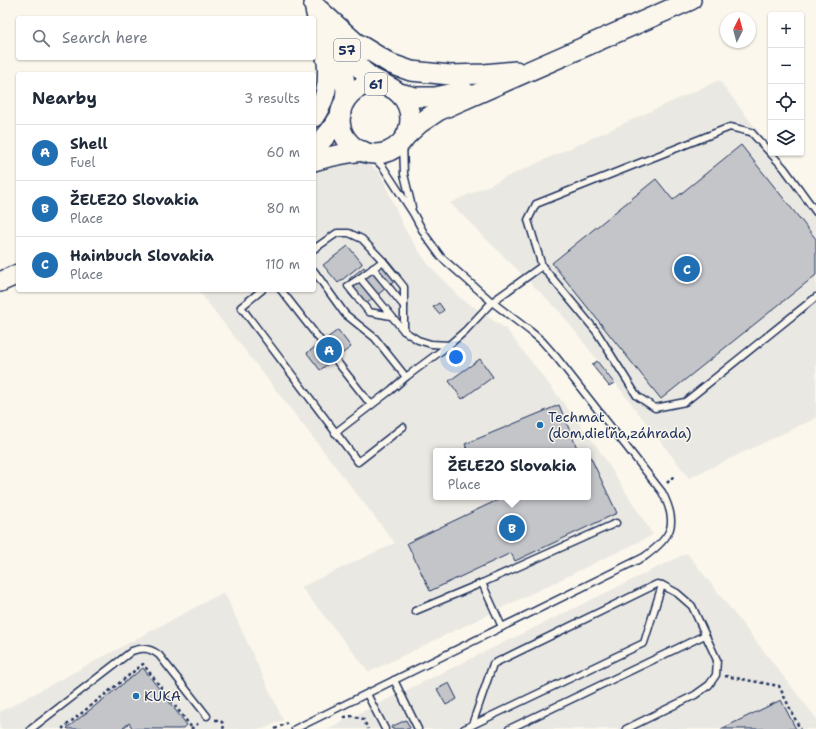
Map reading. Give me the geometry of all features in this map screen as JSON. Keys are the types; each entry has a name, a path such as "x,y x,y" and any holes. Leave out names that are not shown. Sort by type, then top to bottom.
{"main road":[{"name":"61","path":"316,160 345,153 366,152 375,154 386,152 398,145 420,122 438,111 691,0"},
{"path":"312,3 355,42 391,64 411,71 450,75 532,70"},
{"path":"312,3 315,16"},
{"name":"57","path":"312,3 361,69 372,78 393,89"},
{"name":"57","path":"312,3 342,64 346,90 343,108"},
{"path":"316,19 328,70 325,96 322,105 316,114"},
{"name":"61","path":"316,146 330,131 350,95 362,86 375,84 415,97 435,97 498,84"},
{"name":"61","path":"393,89 407,103 410,116 409,129 405,138"},
{"path":"343,108 341,122 345,136 353,145 366,152"},
{"path":"0,282 16,275"}],"lane":[{"path":"816,212 784,168 751,132 730,127 536,204 528,220 542,266 596,331 637,396 655,408 685,402 816,297"},
{"path":"405,138 404,174 413,213"},
{"path":"295,729 644,557 665,540 670,530 671,519 667,502 662,492 557,358 542,341 492,302 441,257 383,167 366,152"},
{"path":"316,248 337,233 349,233 362,239 383,261 404,287 404,331"},
{"path":"383,261 348,286 369,312 391,316"},
{"path":"335,433 449,345 465,331 492,302 542,266"},
{"path":"373,268 404,306"},
{"path":"316,274 345,314 375,338 406,377"},
{"path":"360,278 404,331 418,340 431,344 449,345"},
{"path":"260,292 241,307 358,462 403,427"},
{"path":"283,292 371,405"},
{"path":"415,611 482,583 616,523"},
{"path":"482,583 502,627"},
{"path":"472,725 493,664 657,584 662,585 677,593 692,606 717,660 716,675 709,684 695,695 626,729"},
{"path":"464,729 644,643 662,585"},
{"path":"509,729 705,635"},
{"path":"31,729 39,727 132,651 144,648 159,655 207,716"},
{"path":"394,680 418,729"},
{"path":"367,694 385,729"},
{"path":"309,722 313,729"}],"path":[{"path":"63,729 143,664 192,728"},
{"path":"716,675 779,686 800,729"},
{"path":"340,707 345,717 352,716 363,719 368,729"},
{"path":"212,721 221,720 223,729"}],"shaded area":[{"path":"719,80 768,144 768,156 777,156 816,206 816,418 689,478 560,312 450,203"},
{"path":"355,159 370,165 378,171 383,179 405,230 427,263 459,297 506,329 596,445 653,535 369,672 301,587 395,543 200,292 316,292 316,167"},
{"path":"687,553 816,718 816,729 327,729"},
{"path":"224,592 283,720 263,729 0,729 0,712"}],"building":[{"path":"741,145 816,239 816,275 661,399 552,263 656,179 673,200"},
{"path":"348,246 362,264 338,283 323,265"},
{"path":"389,261 401,276 361,308 348,293 355,287 349,279 364,267 371,275"},
{"path":"439,303 444,310 439,314 433,307"},
{"path":"338,330 351,347 320,370 307,353"},
{"path":"480,359 493,377 462,399 449,381"},
{"path":"597,361 614,383 609,386 592,365"},
{"name":"Techmat (dom,dieľňa,záhrada)","path":"559,405 577,448 467,448 465,444"},
{"path":"591,458 617,513 515,561 511,553 430,591 407,543 498,500 591,500"},
{"name":"KUKA","path":"143,668 187,725 181,729 133,729 129,723 122,729 67,728"},
{"path":"449,683 457,699 446,705 437,689"},
{"path":"781,700 796,729 721,729"},
{"path":"406,720 410,728 392,729 391,727"}],"place":[{"name":"Hainbuch Slovakia","path":"687,269"},
{"name":"Shell","path":"329,350"},
{"name":"Techmat (dom,dieľňa,záhrada)","path":"540,425"},
{"name":"ŽELEZO Slovakia","path":"512,528"},
{"name":"KUKA","path":"136,696"}]}
